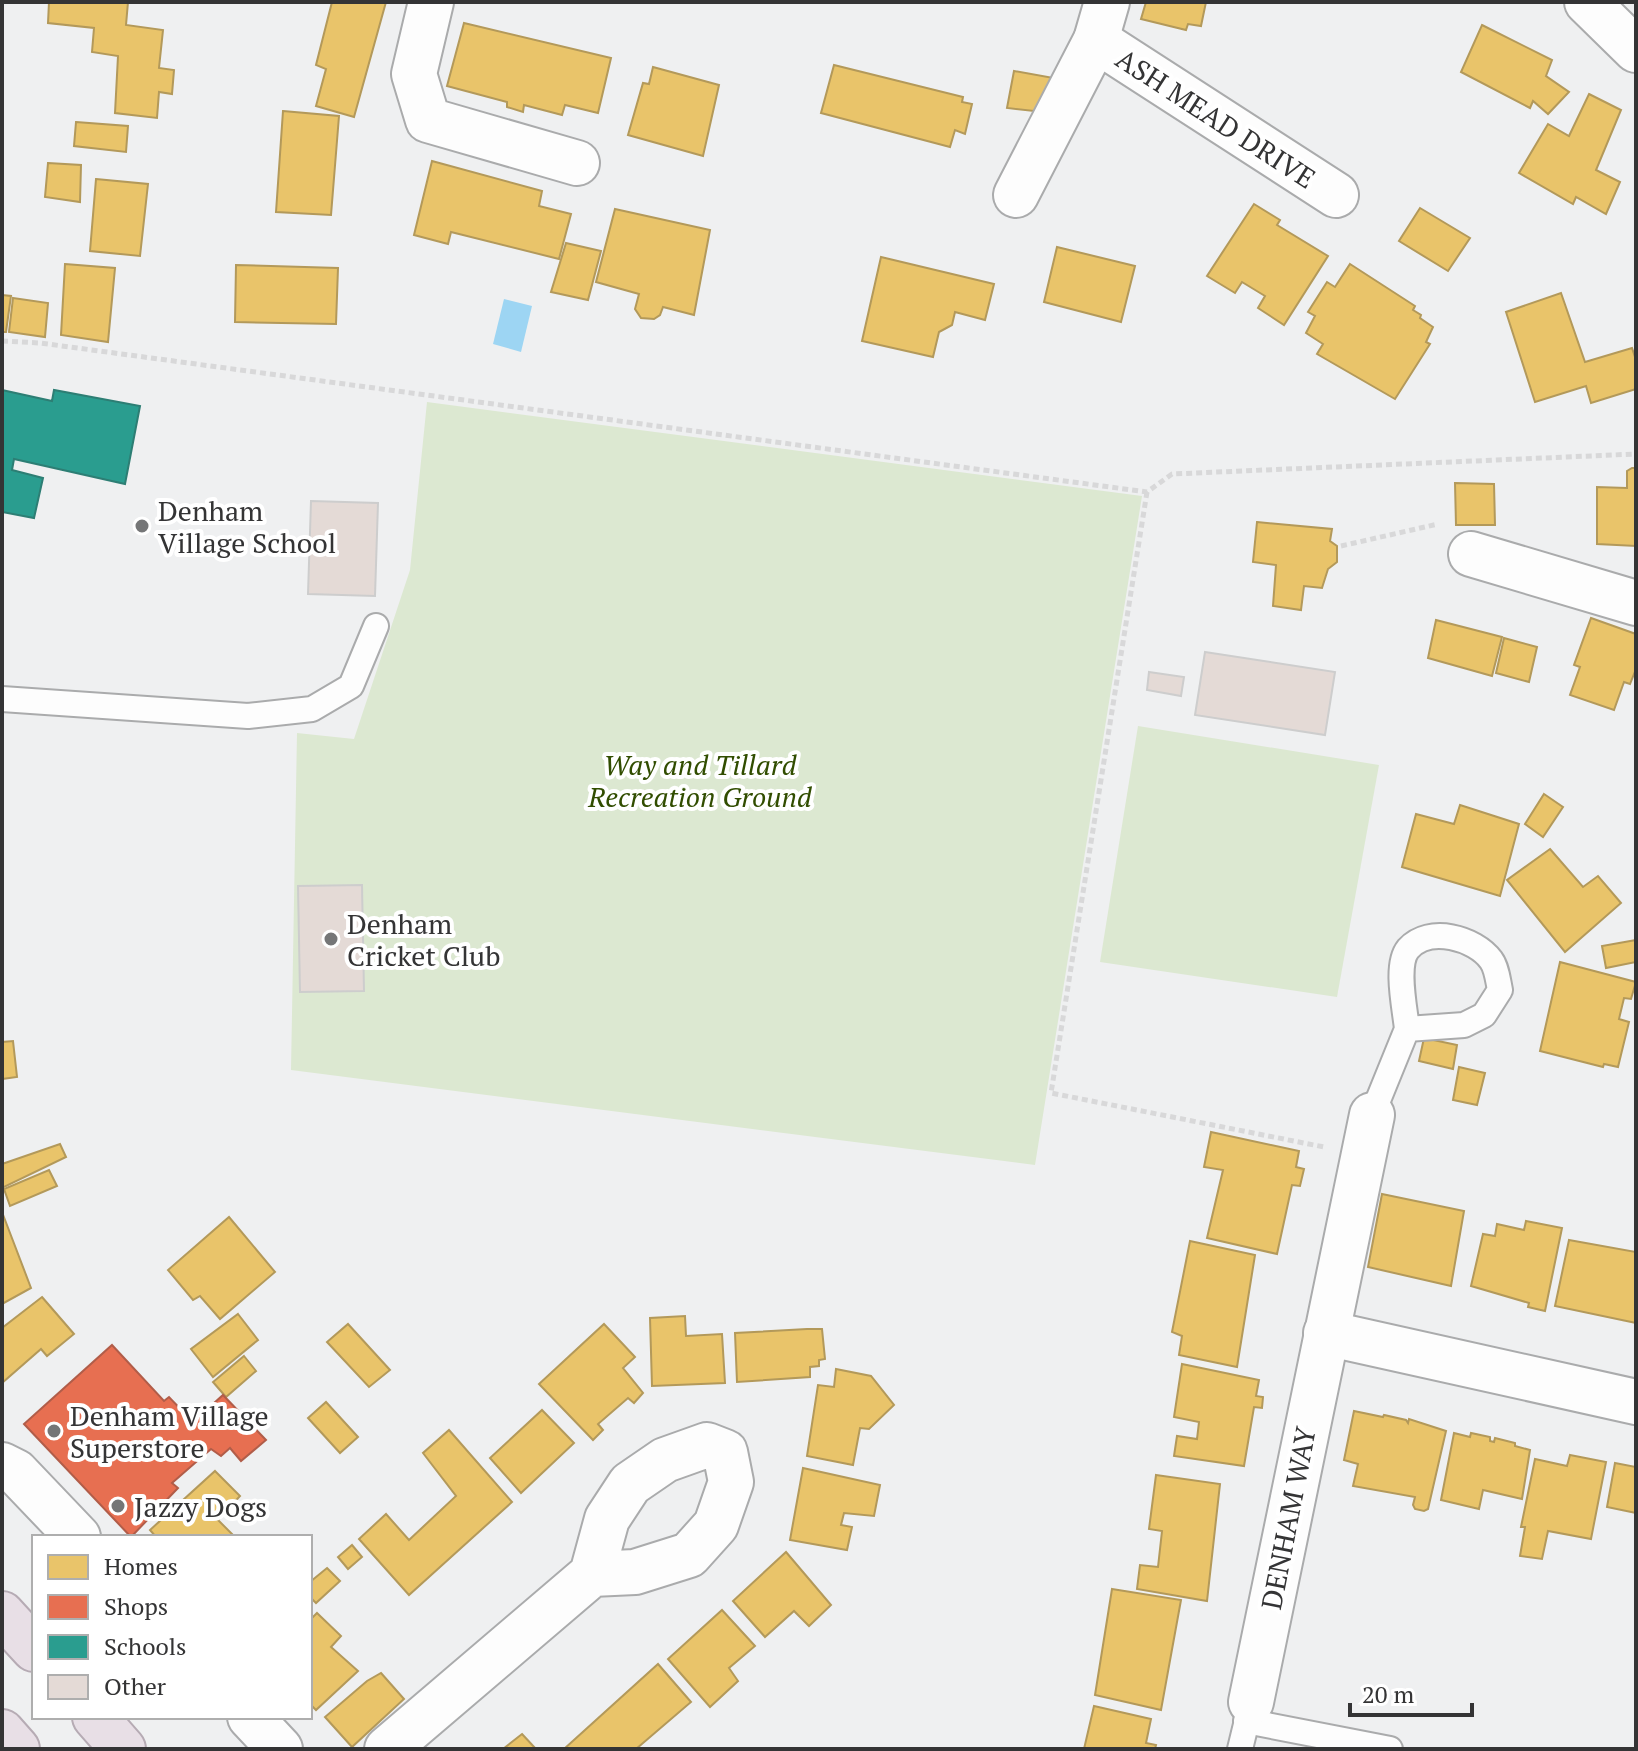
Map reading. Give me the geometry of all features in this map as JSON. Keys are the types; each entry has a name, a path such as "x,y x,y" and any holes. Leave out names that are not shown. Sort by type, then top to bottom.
{"highway":[{"path":"2,1614 32,1647"},
{"path":"97,1719 123,1749"},
{"path":"2,1732 17,1749"}],"street":[{"path":"431,2 414,74 428,120 577,163"},
{"path":"1587,2 1636,50"},
{"name":"ASH MEAD DRIVE","path":"1016,195 1101,21 1336,195"},
{"path":"1471,554 1636,603"},
{"name":"DENHAM WAY","path":"1249,1712 1368,1135"},
{"path":"1326,1333 1636,1402"},
{"path":"2,1465 16,1472 76,1535"},
{"path":"387,1749 592,1574"},
{"path":"252,1719 280,1749"}],"lane":[{"path":"2,699 248,716 312,709 351,686 376,626"},
{"path":"1368,1135 1407,1029 1402,984 1402,966 1407,950 1427,936 1449,937 1478,946 1494,962 1500,990 1484,1015 1464,1025 1407,1029"},
{"path":"1240,1749 1249,1712 1390,1749"}],"path":[{"path":"2,341 40,343 1147,492 1172,474 1636,454"},
{"path":"1147,492 1051,1093 1368,1135"},
{"path":"1341,546 1438,524"}],"green space":[{"name":"Way and Tillard Recreation Ground","path":"427,402 1142,496 1035,1165 291,1070 297,733 354,739 410,570"},
{"path":"1138,726 1379,765 1337,997 1100,962"}],"water":[{"path":"504,299 532,306 521,352 493,344"}],"building: Homes":[{"path":"49,2 128,2 126,25 163,30 159,68 174,70 172,94 159,92 157,118 115,113 118,56 92,52 94,28 48,23"},
{"path":"332,2 386,2 354,117 316,106 326,69 316,65"},
{"path":"1146,2 1206,2 1201,26 1188,24 1186,30 1141,19"},
{"path":"464,23 611,58 598,113 565,105 562,115 524,105 523,112 507,107 507,102 447,86"},
{"path":"1482,25 1552,60 1546,76 1569,92 1548,114 1533,101 1530,108 1461,72"},
{"path":"834,65 963,97 962,102 972,104 965,134 955,130 950,147 821,113"},
{"path":"653,67 719,85 703,156 628,135 643,83 649,84"},
{"path":"1014,71 1059,79 1052,113 1007,108"},
{"path":"1589,94 1621,110 1596,170 1620,182 1606,214 1576,197 1573,204 1519,173 1548,124 1569,136"},
{"path":"283,111 339,116 331,215 276,212"},
{"path":"76,122 128,126 126,152 74,146"},
{"path":"432,161 542,191 539,206 571,214 559,259 451,232 448,244 414,235"},
{"path":"48,163 81,165 80,202 45,197"},
{"path":"96,179 148,184 140,256 90,251"},
{"path":"1254,204 1280,220 1277,225 1328,256 1284,325 1258,308 1265,296 1242,282 1235,293 1207,276"},
{"path":"1420,208 1470,238 1448,271 1399,241"},
{"path":"615,209 710,230 694,315 663,307 654,319 641,318 635,309 639,294 596,282"},
{"path":"566,243 601,251 588,300 551,292"},
{"path":"1057,247 1135,266 1121,322 1044,302"},
{"path":"881,257 994,284 985,320 955,312 952,325 939,332 933,357 862,341"},
{"path":"65,264 115,268 108,342 61,335"},
{"path":"1350,264 1415,306 1413,310 1433,327 1426,342 1430,344 1395,399 1317,354 1323,344 1306,333 1315,316 1308,312 1327,282 1335,287"},
{"path":"236,265 338,268 336,324 235,322"},
{"path":"1561,293 1585,362 1632,348 1636,360 1636,389 1591,403 1586,386 1535,402 1506,312"},
{"path":"2,295 11,296 6,332 2,332"},
{"path":"13,298 48,303 45,337 9,332"},
{"path":"1636,468 1636,546 1597,544 1597,487 1627,488 1627,471"},
{"path":"1455,483 1494,484 1495,525 1456,525"},
{"path":"1257,522 1332,529 1330,541 1337,546 1337,562 1328,569 1322,588 1304,586 1301,610 1273,606 1276,565 1253,562"},
{"path":"1591,618 1636,634 1636,669 1630,684 1624,682 1614,710 1570,695 1580,667 1574,665"},
{"path":"1436,620 1502,637 1492,676 1428,658"},
{"path":"1504,638 1537,647 1529,682 1496,673"},
{"path":"1544,794 1563,807 1543,837 1525,824"},
{"path":"1460,805 1519,824 1500,896 1402,867 1416,814 1454,824"},
{"path":"1550,849 1583,887 1598,876 1621,903 1565,952 1507,880"},
{"path":"1636,940 1636,962 1606,968 1602,946"},
{"path":"1560,962 1636,982 1631,999 1624,998 1619,1019 1629,1022 1618,1067 1604,1064 1603,1067 1540,1051"},
{"path":"1424,1038 1457,1045 1453,1069 1419,1061"},
{"path":"13,1041 17,1077 2,1079 2,1042"},
{"path":"1459,1067 1485,1073 1477,1105 1453,1100"},
{"path":"1211,1132 1299,1151 1296,1167 1304,1169 1300,1186 1292,1185 1277,1254 1207,1238 1223,1170 1204,1167"},
{"path":"60,1144 66,1157 2,1188 2,1164"},
{"path":"49,1170 57,1186 10,1206 4,1189"},
{"path":"1382,1194 1464,1211 1451,1286 1368,1267"},
{"path":"2,1212 31,1288 2,1304"},
{"path":"229,1217 275,1272 220,1319 200,1296 193,1300 168,1270"},
{"path":"1526,1221 1562,1228 1545,1311 1528,1307 1529,1303 1471,1286 1483,1234 1495,1236 1497,1224 1524,1230"},
{"path":"1569,1240 1636,1252 1636,1323 1555,1306"},
{"path":"1190,1241 1255,1255 1237,1367 1179,1355 1182,1336 1172,1332"},
{"path":"42,1297 74,1334 47,1356 41,1349 2,1383 2,1328"},
{"path":"238,1314 258,1340 213,1377 191,1349"},
{"path":"685,1316 686,1336 722,1334 725,1383 652,1386 650,1318"},
{"path":"348,1324 390,1370 369,1387 327,1342"},
{"path":"604,1324 635,1357 623,1368 643,1393 634,1403 628,1398 598,1424 603,1430 593,1440 539,1384"},
{"path":"822,1329 825,1359 819,1360 819,1366 810,1367 810,1377 737,1382 735,1333"},
{"path":"244,1356 256,1371 226,1397 213,1382"},
{"path":"1182,1364 1259,1380 1256,1396 1263,1397 1262,1408 1254,1407 1244,1466 1174,1456 1177,1436 1197,1439 1199,1422 1174,1417"},
{"path":"836,1369 871,1376 894,1405 869,1429 860,1428 853,1465 807,1456 818,1385 834,1387"},
{"path":"326,1402 358,1437 340,1453 308,1418"},
{"path":"542,1410 574,1443 521,1493 490,1458"},
{"path":"1354,1411 1384,1415 1408,1423 1409,1419 1446,1431 1428,1509 1415,1509 1415,1497 1353,1486 1358,1464 1344,1460"},
{"path":"449,1430 512,1502 409,1595 359,1539 386,1514 409,1540 456,1496 423,1453"},
{"path":"1454,1433 1490,1437 1490,1441 1494,1442 1495,1438 1530,1450 1522,1499 1483,1490 1479,1509 1441,1500"},
{"path":"1570,1455 1606,1462 1591,1539 1548,1531 1542,1559 1520,1556 1525,1527 1521,1527 1535,1459 1567,1466"},
{"path":"1615,1463 1636,1467 1636,1513 1607,1507"},
{"path":"803,1468 880,1485 874,1516 844,1513 841,1525 852,1527 847,1550 790,1540"},
{"path":"215,1471 240,1496 218,1520 233,1535 154,1535 150,1530"},
{"path":"1156,1475 1220,1484 1207,1601 1137,1589 1140,1565 1158,1567 1162,1531 1149,1529"},
{"path":"352,1545 362,1557 348,1569 338,1557"},
{"path":"786,1552 831,1605 809,1626 794,1611 765,1637 733,1601"},
{"path":"327,1568 340,1581 316,1603 312,1599 312,1580"},
{"path":"1112,1589 1181,1600 1161,1710 1095,1695"},
{"path":"722,1610 755,1646 729,1668 738,1681 710,1707 668,1659"},
{"path":"317,1613 341,1636 331,1647 358,1671 316,1710 312,1706 312,1618"},
{"path":"658,1664 691,1702 636,1749 564,1749"},
{"path":"381,1673 404,1699 352,1747 325,1717"},
{"path":"1094,1706 1151,1719 1146,1743 1156,1745 1155,1749 1084,1749"},
{"path":"522,1734 536,1749 503,1749"}],"building: Shops":[{"path":"112,1345 164,1401 169,1397 193,1422 223,1395 266,1440 241,1461 230,1448 221,1456 211,1449 172,1483 178,1488 133,1535 129,1535 24,1424"}],"building: Schools":[{"path":"2,390 52,401 54,390 140,406 125,484 14,459 12,470 43,478 34,518 2,512"}],"building: Other":[{"path":"311,501 378,503 375,596 308,594"},
{"path":"1205,652 1335,672 1325,735 1195,715"},
{"path":"1149,672 1184,677 1181,696 1147,690"},
{"name":"Denham Cricket Club","path":"362,885 364,991 300,992 298,886"}],"place":[{"name":"Denham Village School","path":"142,526"},
{"name":"Denham Cricket Club","path":"331,939"},
{"name":"Denham Village Superstore","path":"54,1431"},
{"name":"Jazzy Dogs","path":"118,1506"}]}
